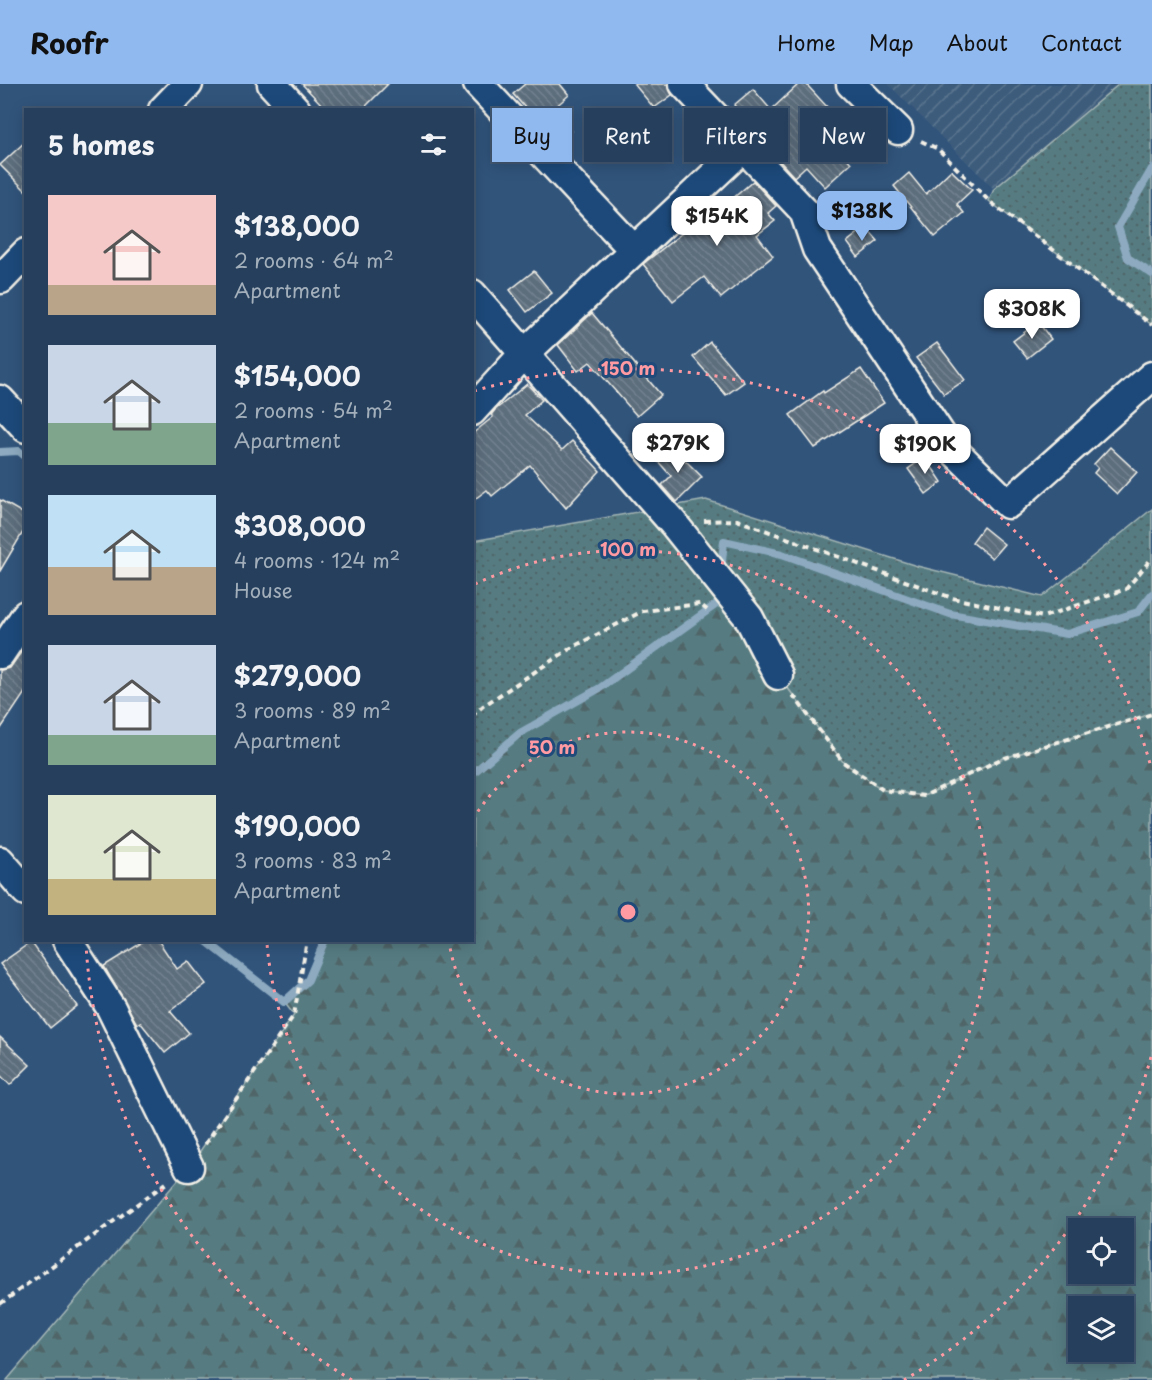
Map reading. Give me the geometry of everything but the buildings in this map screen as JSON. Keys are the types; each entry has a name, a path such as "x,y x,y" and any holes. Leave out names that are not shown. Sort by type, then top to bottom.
{"street":[{"path":"165,108 188,84"},
{"path":"272,84 294,108"},
{"path":"478,84 634,250"},
{"path":"684,84 707,108"},
{"path":"851,84 898,130"},
{"path":"474,409 523,355 728,162"},
{"path":"758,162 804,211 817,249 947,444 1008,504 1152,376"},
{"path":"1,279 24,255"},
{"path":"474,296 677,529 749,618 778,675"},
{"path":"0,400 24,426"},
{"path":"0,654 24,618"},
{"path":"0,861 24,889"},
{"path":"68,942 111,1008 189,1167"}],"path":[{"path":"898,130 938,149 989,201 1152,325"},
{"path":"677,529 736,520 952,598 1043,617 1126,589 1152,558"},
{"path":"474,714 571,648 643,611 700,604 709,612"},
{"path":"778,675 843,762 883,790 924,796 1001,759 1152,714"},
{"path":"0,1304 189,1167 294,1015 307,942"}],"shaded area":[{"path":"888,84 1119,84 994,189"}],"green space":[{"path":"1119,84 1152,84 1152,325 989,201 994,189"},
{"path":"706,500 917,566 1042,597 1152,509 1152,714 1001,759 924,796 883,790 843,762 778,675 600,688 520,733 474,773 474,541"},
{"path":"718,603 749,618 778,675 843,762 883,790 924,796 1001,759 1152,714 1152,1380 7,1380 189,1167 294,1015 284,1002 308,980 325,942 474,942 474,773 520,733 600,688"}],"waterway":[{"path":"1152,169 1118,227 1128,258 1152,274"},
{"path":"0,452 19,451 24,455"},
{"path":"721,571 724,541 782,554 950,614 1067,634 1138,612 1152,594"},
{"path":"474,772 520,733 600,688 718,603 719,592"},
{"path":"208,942 284,1002 308,980 324,942"}]}
